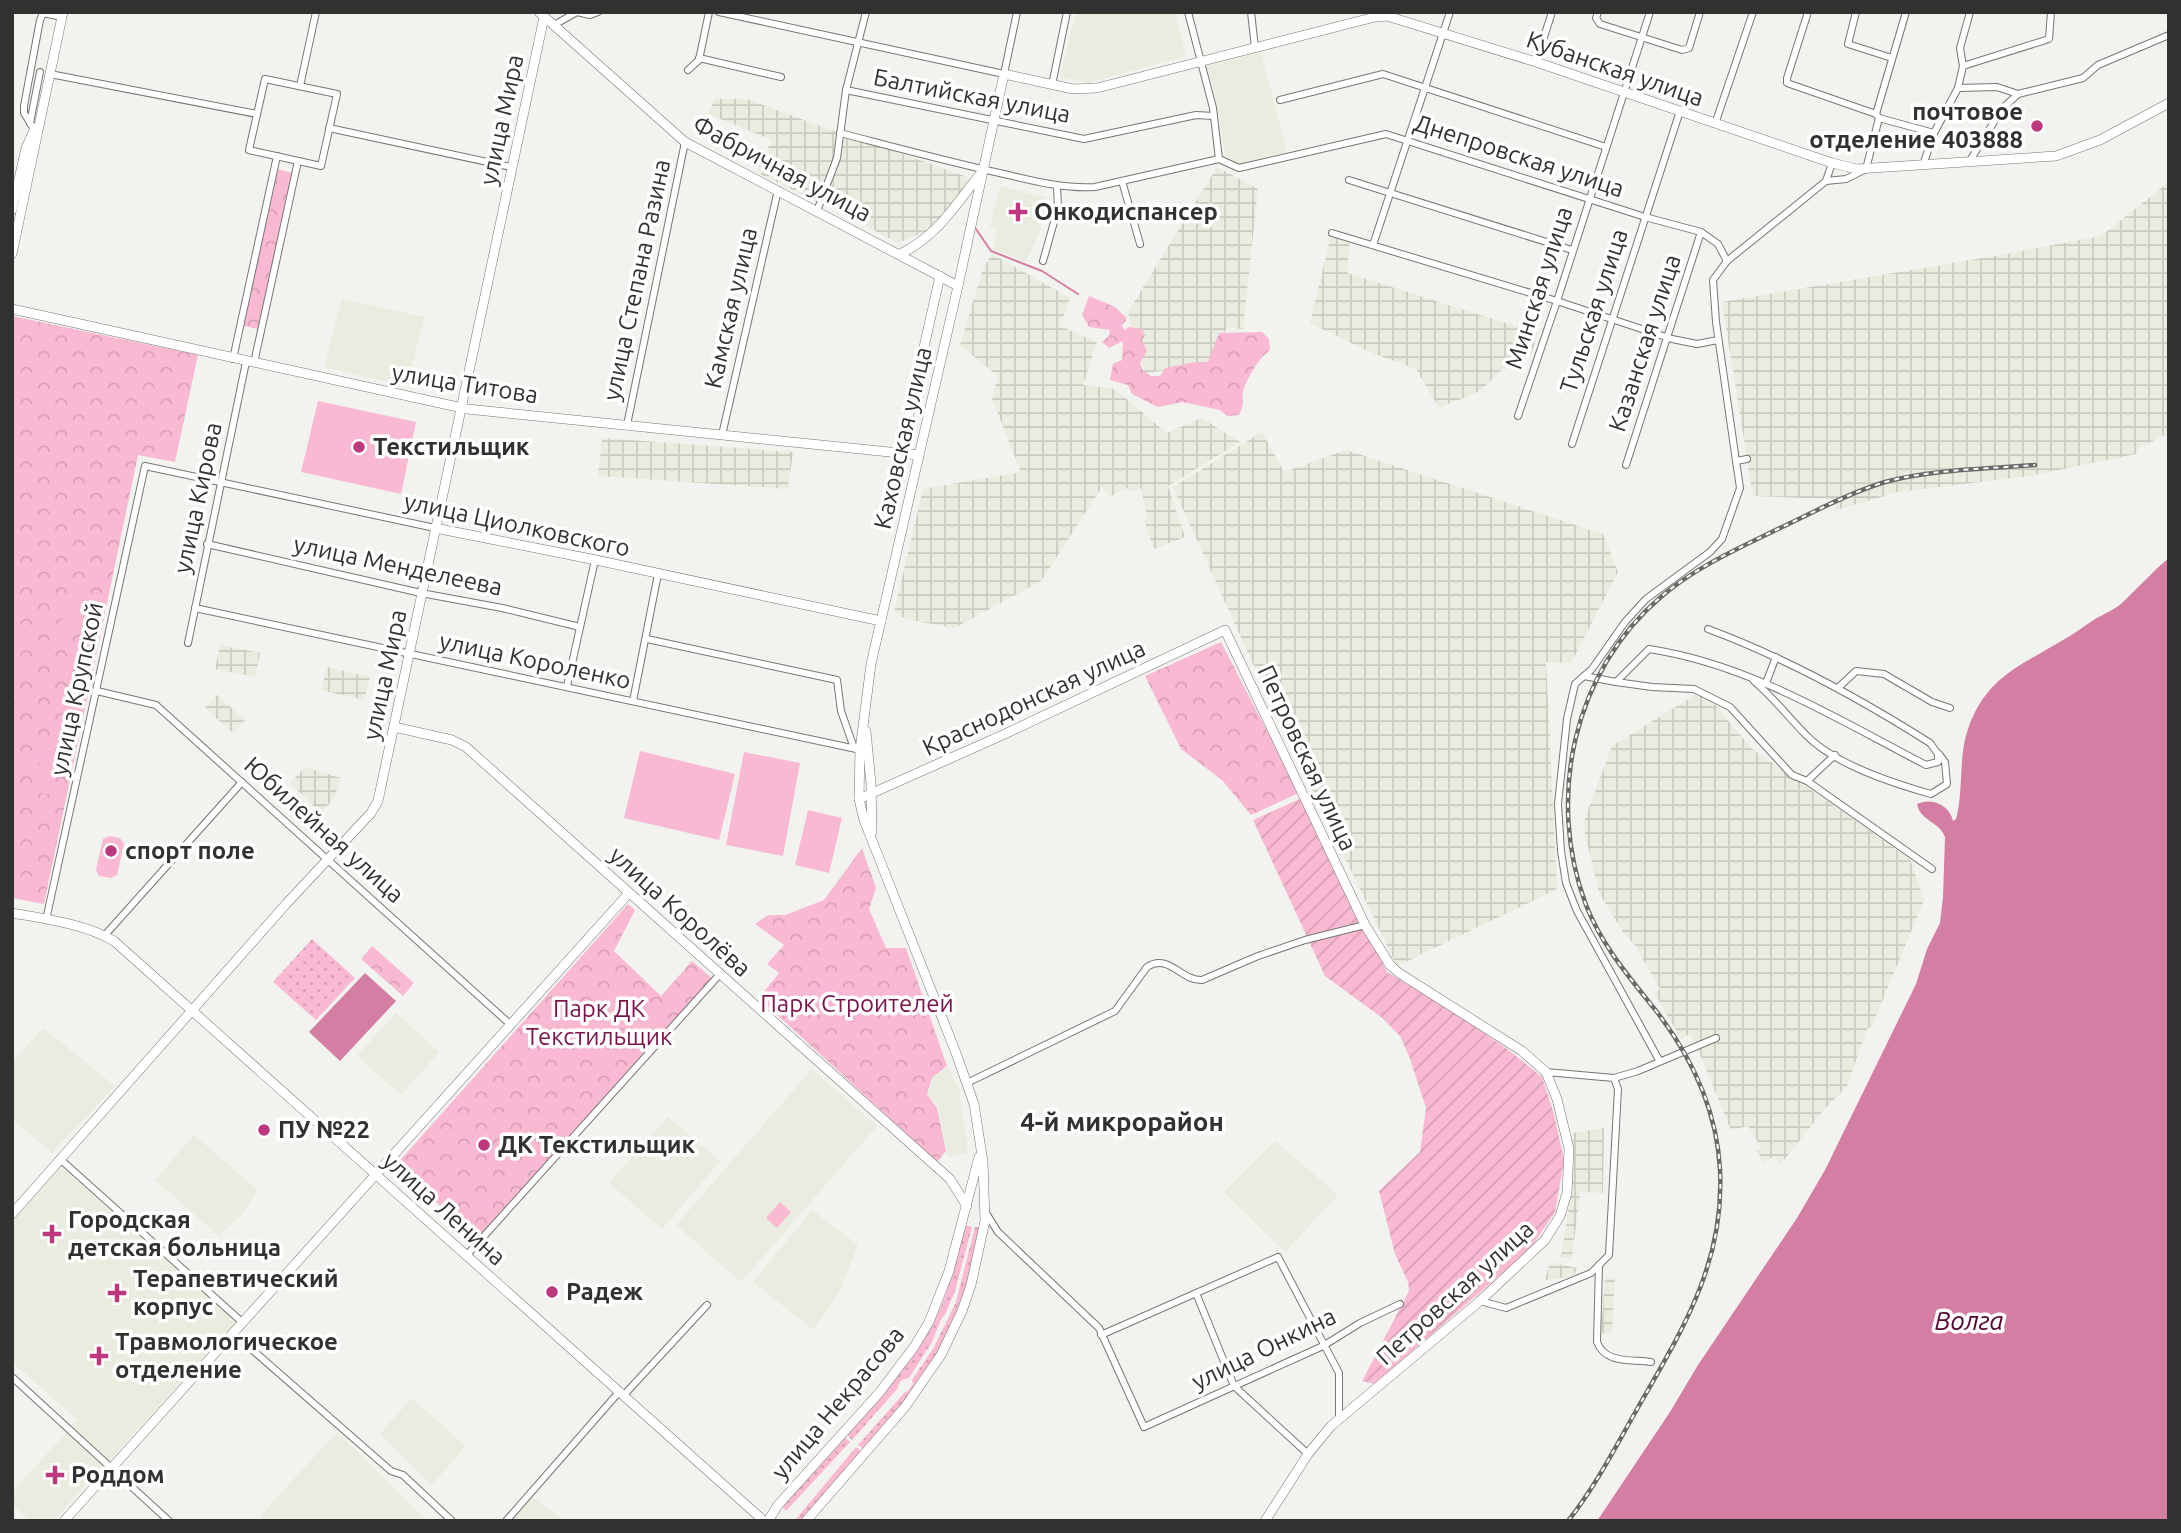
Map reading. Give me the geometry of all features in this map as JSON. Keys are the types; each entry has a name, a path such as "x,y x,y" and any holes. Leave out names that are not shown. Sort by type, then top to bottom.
{"street":[{"path":"300,86 316,12"},
{"path":"554,25 577,12 590,15 598,12"},
{"path":"688,70 699,58 709,12"},
{"name":"Кубанская улица","path":"719,12 1073,89 1097,88 1255,48 1353,17 1387,16 1536,62 1832,163 1866,169 2041,158 2067,153 2169,103"},
{"path":"817,211 836,158 846,90 866,12"},
{"path":"900,254 924,240 941,225 983,170 1017,12"},
{"path":"1052,85 1067,12"},
{"path":"1188,12 1214,116 1219,159"},
{"path":"1251,12 1255,48"},
{"path":"1373,245 1450,12"},
{"path":"1536,62 1552,12"},
{"path":"1598,12 1596,18 1600,24 1685,50 1689,48 1700,12"},
{"name":"Минская улица","path":"1518,416 1650,12"},
{"path":"1715,124 1753,12"},
{"path":"1808,12 1787,83 1934,134"},
{"path":"1856,12 1848,44 1892,58"},
{"path":"1826,181 1846,179 1866,169 1877,116 1906,12"},
{"path":"1923,165 1934,134 1958,88 1963,66 1960,48 1970,12"},
{"path":"1963,66 2049,39 2051,12"},
{"path":"12,210 32,133 41,117 62,15 43,13 40,20 24,107 32,133"},
{"name":"Фабричная улица","path":"541,15 685,142 958,286"},
{"name":"улица Мира","path":"12,1214 371,813 378,801 541,15"},
{"path":"1969,162 2002,109 2018,94 2083,78 2098,65 2169,35"},
{"path":"699,58 781,77"},
{"path":"12,254 40,72"},
{"path":"50,74 257,114"},
{"path":"1280,100 1383,74 1606,147"},
{"path":"265,79 300,86 337,94 321,166 250,150 265,79"},
{"path":"1958,88 1997,87 2018,94"},
{"name":"Балтийская улица","path":"846,90 1084,139 1196,115 1214,116"},
{"name":"Тульская улица","path":"1572,444 1680,111"},
{"path":"330,128 510,167"},
{"name":"Днепровская улица","path":"840,133 1057,186 1095,187 1219,159 1239,168 1386,134 1645,217 1701,232"},
{"name":"улица Степана Разина","path":"627,425 685,142"},
{"path":"233,359 277,156"},
{"name":"улица Кирова","path":"188,643 221,482 298,161"},
{"path":"1659,1060 1577,911 1566,883 1561,851 1559,781 1567,719 1575,684 1592,669 1625,622 1646,599 1710,552 1721,538 1740,488 1718,340 1713,279 1727,261 1826,181 1832,163"},
{"name":"Каховская улица","path":"859,799 864,715 871,664 983,170"},
{"path":"1349,180 1572,250"},
{"path":"1122,181 1140,244"},
{"path":"1043,261 1058,208 1057,186"},
{"name":"Камская улица","path":"722,435 778,190"},
{"path":"1701,232 1718,244 1727,261"},
{"name":"Казанская улица","path":"1626,465 1701,232"},
{"path":"1332,233 1668,337 1697,344 1718,340"},
{"path":"900,454 940,276"},
{"name":"улица Титова","path":"12,309 461,408 919,456"},
{"path":"1736,461 1747,459"},
{"name":"улица Циолковского","path":"145,466 881,621"},
{"name":"улица Крупской","path":"46,919 145,466"},
{"name":"улица Менделеева","path":"207,544 580,627"},
{"path":"566,686 595,560"},
{"path":"633,701 658,574"},
{"name":"улица Короленко","path":"195,608 861,750"},
{"path":"1708,629 1839,687 1930,743 1945,762 1947,784 1931,793 1891,783 1835,755 1809,738 1777,701 1750,677"},
{"name":"Краснодонская улица","path":"859,799 1007,733 1225,630"},
{"name":"Петровская улица","path":"1225,630 1365,925 1390,965 1522,1051 1546,1072 1569,1149 1567,1193 1554,1228 1545,1240 1480,1301 1339,1420 1308,1454 1265,1521"},
{"path":"647,639 836,680 841,711 861,750"},
{"path":"1616,682 1649,649 1680,654 1724,666 1766,684 1926,765 1938,762 1938,754"},
{"path":"1766,684 1776,657"},
{"path":"1839,687 1856,671 1884,674 1932,702 1950,708"},
{"path":"1584,676 1652,687 1694,689 1730,707 1791,775 1807,781 1932,869"},
{"name":"Юбилейная улица","path":"97,691 156,705 511,1025"},
{"name":"улица Королёва","path":"394,727 452,740 466,747 955,1186 967,1206"},
{"name":"Каховская улица","path":"861,750 871,794 872,841"},
{"path":"1807,781 1835,755"},
{"path":"105,935 242,782"},
{"name":"улица Некрасова","path":"806,1521 905,1407 941,1355 971,1285 984,1228 985,1191 977,1116 967,1083 864,820 859,799"},
{"path":"64,1521 629,893"},
{"name":"улица Ленина","path":"12,913 105,935 766,1521"},
{"path":"967,1083 1115,1011 1147,967 1154,963 1163,962 1194,980 1202,980 1305,940 1365,925"},
{"path":"466,1256 720,974"},
{"path":"1546,1072 1614,1079 1716,1038"},
{"path":"1480,1301 1507,1308 1591,1273 1609,1255 1618,1089 1614,1079"},
{"name":"улица Некрасова","path":"766,1521 878,1393 914,1347 941,1295 972,1189 980,1147"},
{"path":"60,1159 242,1322"},
{"path":"955,1186 985,1191"},
{"path":"967,1206 975,1211 984,1210 989,1222 998,1232 1099,1328 1101,1335 1278,1257 1339,1373 1339,1420"},
{"path":"1599,1265 1597,1342 1600,1352 1608,1357 1651,1362"},
{"path":"1196,1293 1234,1386 1308,1454"},
{"name":"улица Онкина","path":"1101,1335 1144,1427 1323,1346 1360,1323 1400,1304"},
{"path":"506,1521 621,1394 652,1366 707,1305"},
{"path":"233,1333 391,1471 403,1475 452,1521"},
{"path":"12,1377 169,1521"}],"shaded area":[{"path":"1076,12 1175,12 1186,56 1088,83 1060,77"},
{"path":"1261,52 1287,152 1241,165 1225,155 1208,66"},
{"path":"715,99 747,99 836,132 833,158 817,202 756,172 772,140 708,114"},
{"path":"844,139 869,142 970,178 947,211 927,231 898,243 827,205"},
{"path":"1217,167 1258,189 1243,329 1227,327 1209,365 1145,373 1128,312"},
{"path":"2169,182 2169,433 2138,448 2136,454 2030,476 1898,492 1836,510 1832,499 1753,496 1722,302 2101,236"},
{"name":"Онкодиспансер","path":"1000,186 1047,198 1040,231 1026,262 993,249 997,229 990,227"},
{"path":"1331,236 1350,240 1347,273 1538,333 1531,355 1520,352 1480,391 1439,408 1416,369 1372,353 1310,323"},
{"path":"992,254 1070,298 1060,326 1097,342 1083,385 1115,389 1167,433 1202,418 1240,442 1168,486 1185,537 1154,549 1144,520 1147,517 1141,488 1131,491 1127,488 1111,496 1102,487 1041,581 954,628 906,619 894,612 923,489 1021,472 992,399 998,376 960,345 983,269"},
{"path":"342,299 424,317 407,386 324,367"},
{"path":"1262,432 1284,472 1346,450 1603,534 1618,572 1571,663 1546,662 1557,889 1397,966 1277,717 1173,487"},
{"path":"602,438 793,452 788,489 598,476"},
{"path":"220,645 260,653 255,677 215,669"},
{"path":"327,667 370,677 364,700 321,690"},
{"path":"1703,690 1751,748 1910,859 1924,900 1872,1026 1867,1029 1847,1086 1822,1112 1781,1164 1774,1156 1764,1163 1757,1151 1761,1147 1748,1126 1731,1130 1691,1033 1681,1039 1655,994 1660,989 1635,945 1623,932 1599,893 1583,824 1612,746"},
{"path":"217,695 245,720 233,733 205,708"},
{"path":"305,767 341,778 334,798 321,813 290,783"},
{"path":"396,1013 439,1052 401,1095 357,1056"},
{"path":"43,1028 115,1086 52,1153 12,1119 12,1062"},
{"path":"948,1067 959,1089 968,1153 948,1157 938,1107 928,1094 933,1078"},
{"path":"812,1069 877,1126 741,1282 676,1225"},
{"path":"668,1117 720,1161 662,1229 609,1183"},
{"path":"1604,1128 1603,1193 1580,1192 1572,1258 1561,1257 1572,1185 1573,1133"},
{"path":"194,1135 258,1190 243,1213 219,1236 155,1180"},
{"path":"1275,1141 1338,1195 1285,1252 1224,1192"},
{"path":"61,1167 236,1322 53,1521 30,1521 12,1504 12,1492 78,1420 12,1362 12,1222"},
{"path":"812,1210 858,1245 841,1289 813,1330 753,1282"},
{"path":"1550,1262 1577,1268 1574,1276 1545,1280"},
{"path":"1605,1278 1615,1278 1612,1334 1601,1333"},
{"path":"412,1398 465,1446 432,1485 380,1434"},
{"path":"337,1432 425,1521 267,1521 261,1515"},
{"path":"530,1495 564,1521 508,1521"}],"green space":[{"path":"277,169 292,173 258,329 243,326"},
{"path":"1089,296 1113,306 1126,317 1122,325 1124,330 1129,327 1142,329 1145,335 1142,340 1147,351 1140,362 1142,369 1151,376 1160,376 1165,368 1208,362 1219,333 1262,332 1269,339 1270,350 1258,362 1246,383 1239,415 1227,416 1220,410 1183,402 1158,407 1132,394 1128,385 1110,380 1113,364 1122,360 1123,341 1109,348 1102,342 1109,336 1110,330 1089,327 1082,315"},
{"path":"12,316 198,355 175,462 138,455 44,904 12,898"},
{"name":"Текстильщик","path":"318,401 416,422 401,494 301,472"},
{"path":"66,599 85,603 79,631 60,627"},
{"path":"1221,642 1299,793 1251,815 1222,780 1181,749 1145,676"},
{"path":"640,751 735,774 719,840 624,818"},
{"path":"744,752 800,763 783,856 726,845"},
{"path":"41,757 58,761 50,795 33,791"},
{"path":"1302,798 1387,972 1453,1012 1506,1048 1542,1077 1554,1114 1564,1160 1555,1212 1530,1249 1374,1384 1362,1381 1409,1291 1408,1282 1395,1254 1379,1191 1420,1152 1426,1108 1400,1036 1381,1017 1325,976 1253,820"},
{"path":"808,810 842,818 829,873 795,865"},
{"name":"спорт поле","path":"110,836 120,838 124,844 117,875 111,878 99,876 96,870 103,839"},
{"name":"Парк Строителей","path":"862,848 876,888 869,909 886,948 906,948 947,1066 932,1078 927,1094 937,1108 946,1151 937,1162 759,998 779,973 767,964 784,945 755,924 768,915 785,915 824,900"},
{"name":"Парк ДК Текстильщик","path":"628,904 635,910 614,951 661,996 692,961 714,980 480,1241 395,1166"},
{"path":"312,939 355,978 316,1020 273,982"},
{"path":"372,946 414,983 403,996 361,959"},
{"path":"780,1202 791,1212 777,1228 766,1218"},
{"path":"965,1225 972,1227 955,1291 932,1342 909,1378 900,1382 898,1388 852,1440 846,1434 928,1329 941,1307"},
{"path":"975,1227 980,1228 970,1272 956,1314 937,1354 913,1392 864,1449 858,1445 908,1391 913,1384 912,1380 934,1347 956,1302"},
{"path":"844,1436 850,1442 786,1511 782,1506"},
{"path":"856,1447 862,1452 802,1521 796,1519"}],"water":[{"name":"Волга","path":"2169,558 2169,1521 1597,1521 1797,1218 1825,1170 1916,984 1927,949 1940,923 1945,837 1939,827 1922,814 1917,804 1934,802 1948,811 1953,821 1956,819 1965,740 1975,711 1984,697 2019,666 2119,605"},
{"path":"365,973 396,1001 340,1061 309,1032"}],"waterway":[{"path":"976,229 991,251 1042,271 1078,294"}],"railway":[{"path":"1568,1521 1604,1467 1684,1325 1707,1267 1720,1204 1718,1148 1701,1086 1682,1048 1600,934 1586,905 1574,864 1568,822 1569,780 1576,738 1588,699 1607,661 1632,626 1662,596 1703,567 1832,503 1885,482 1941,472 2035,465"}],"place":[{"name":"почтовое отделение 403888","path":"2037,126"},
{"name":"Онкодиспансер","path":"1018,212"},
{"name":"Текстильщик","path":"359,447"},
{"name":"спорт поле","path":"111,851"},
{"name":"ПУ №22","path":"264,1130"},
{"name":"ДК Текстильщик","path":"484,1145"},
{"name":"Городская детская больница","path":"52,1234"},
{"name":"Радеж","path":"552,1292"},
{"name":"Терапевтический корпус","path":"117,1293"},
{"name":"Травмологическое отделение","path":"99,1356"},
{"name":"Роддом","path":"55,1475"}],"district":[{"name":"4-й микрорайон","path":"1122,1122"}]}
